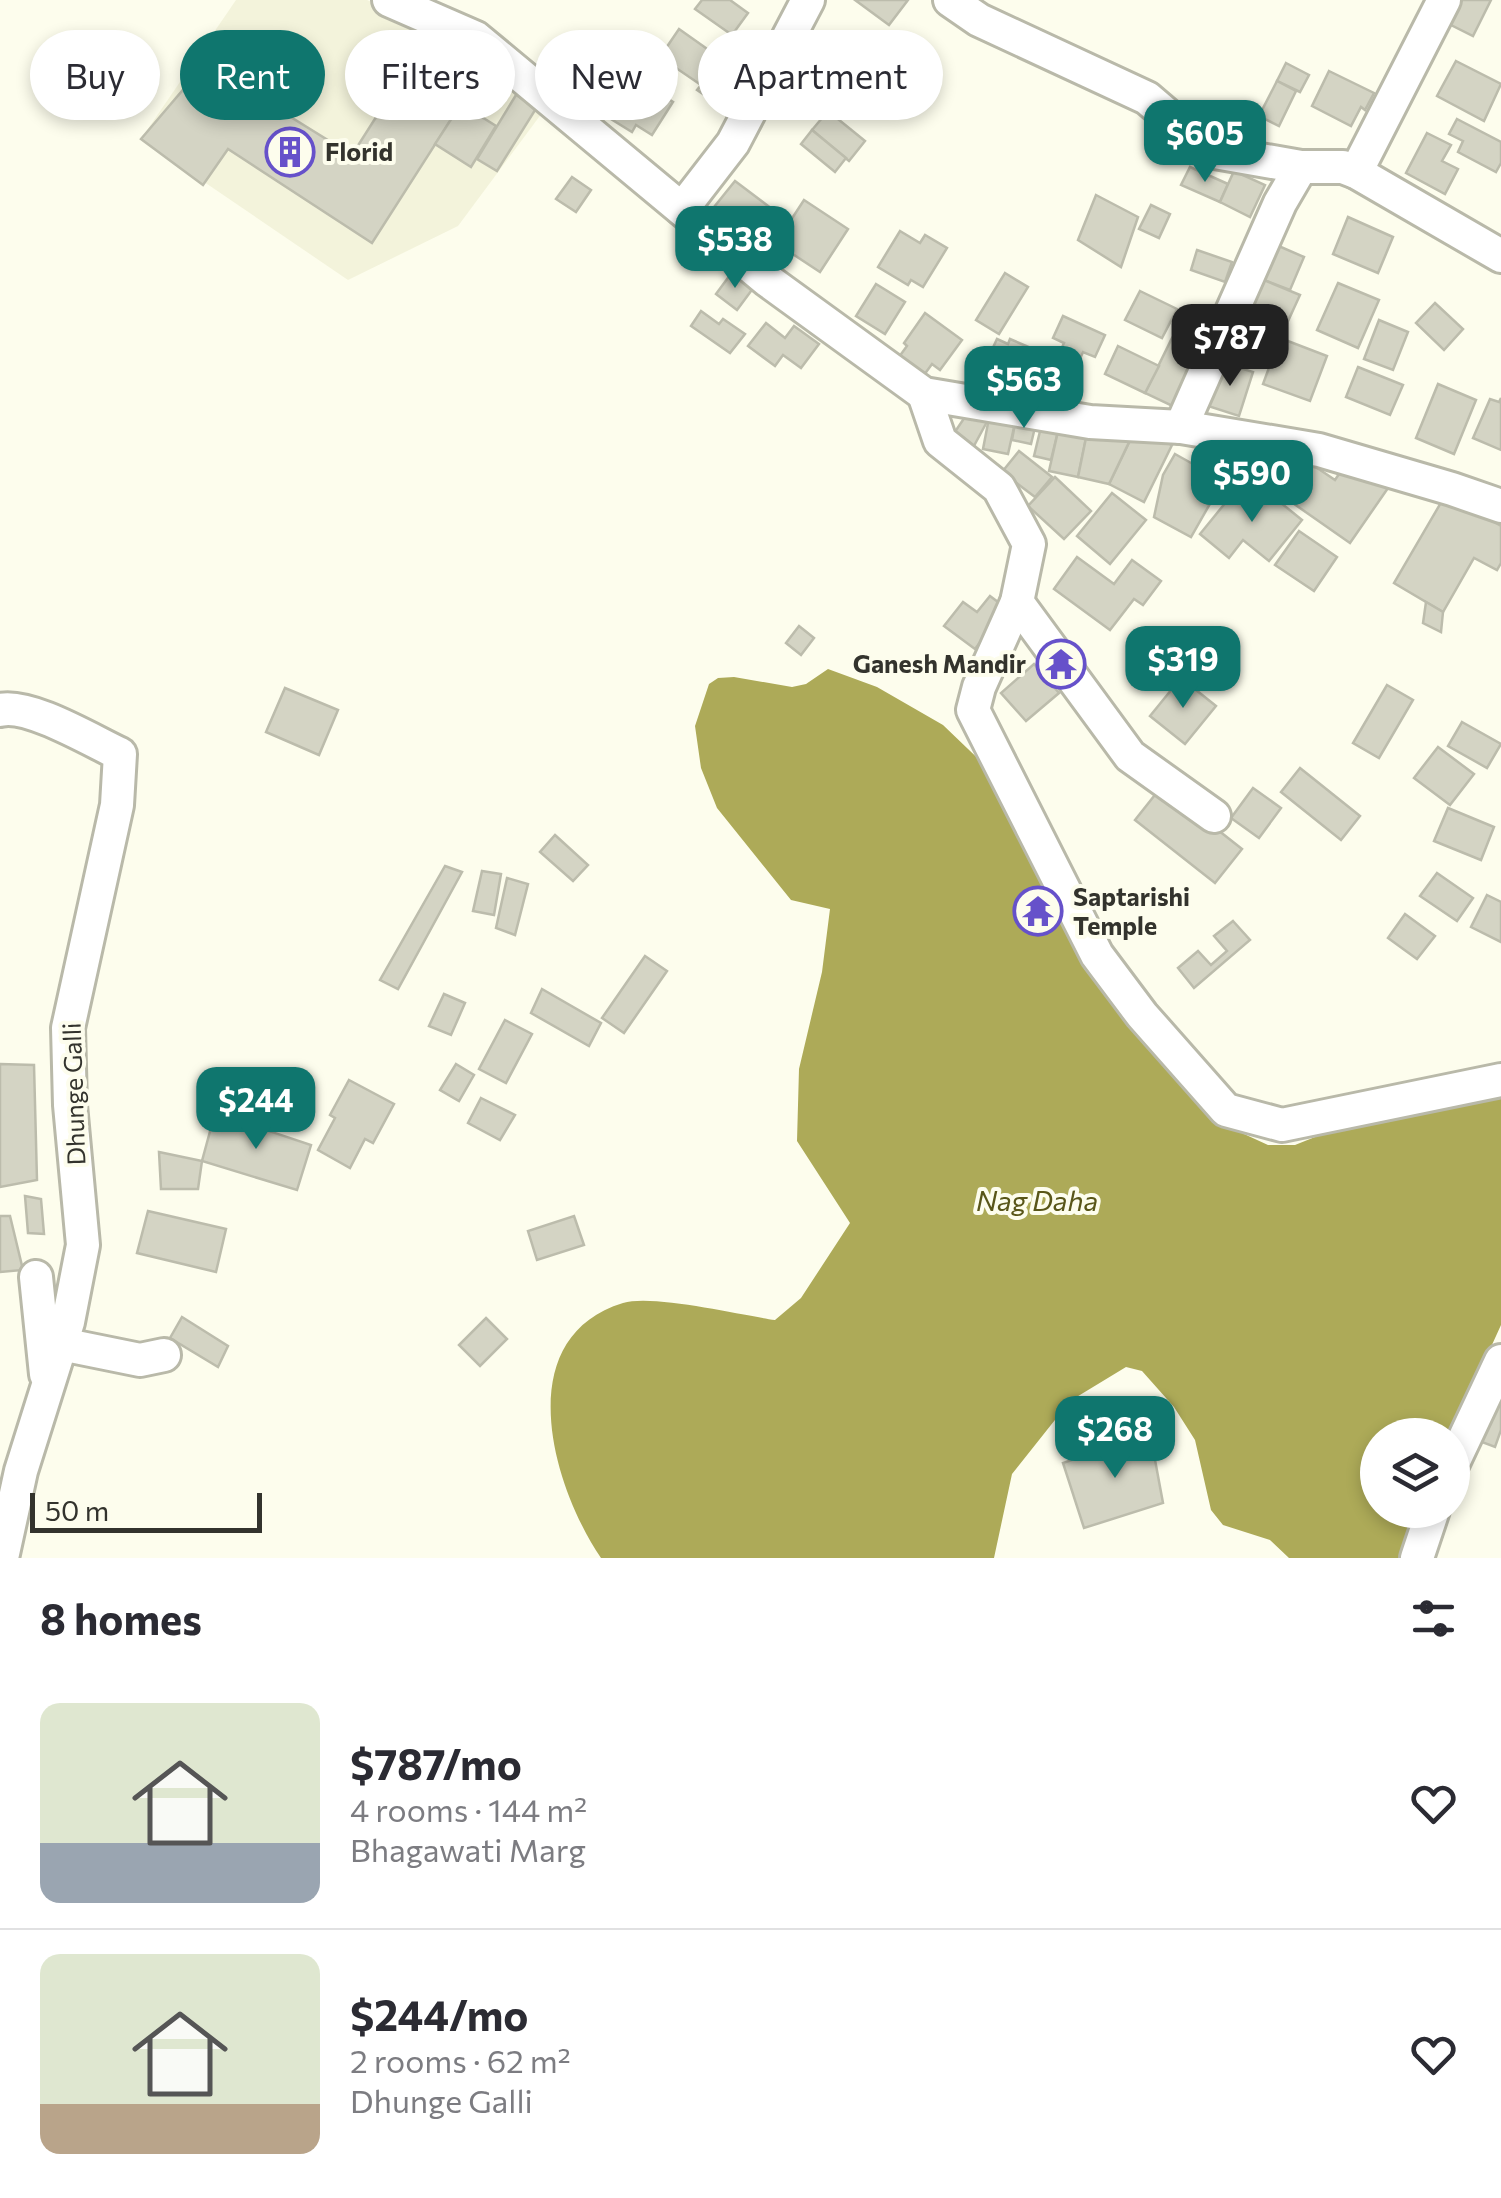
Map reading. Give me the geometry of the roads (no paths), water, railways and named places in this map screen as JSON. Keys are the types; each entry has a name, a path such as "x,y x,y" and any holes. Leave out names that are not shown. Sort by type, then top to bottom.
{"street":[{"path":"389,0 476,38 767,280 924,394 1090,422 1181,427 1319,450 1501,506"},
{"path":"682,210 733,142 808,0"},
{"path":"950,0 979,20 1147,98 1210,152 1301,167 1343,167 1501,256"},
{"path":"1356,172 1444,0"},
{"path":"1181,427 1280,204 1301,167"},
{"path":"924,394 940,441 1000,488 1029,544 1017,602 979,687 974,710 1097,955 1142,1015 1226,1110 1282,1125 1501,1080"},
{"path":"1017,602 1130,756 1214,816"},
{"name":"Dhunge Galli","path":"0,710 33,714 120,754 117,805 68,1028 82,1245 68,1322 21,1471 2,1558"},
{"path":"36,1277 47,1384"},
{"path":"61,1344 140,1360 164,1354"},
{"path":"1470,1427 1501,1361"},
{"path":"1429,1553 1431,1528"}],"water":[{"name":"Nag Daha","path":"828,669 877,687 943,725 992,772 1085,970 1160,1061 1231,1128 1268,1145 1295,1145 1355,1121 1501,1096 1501,1325 1459,1418 1360,1418 1360,1528 1412,1528 1401,1558 1289,1558 1270,1540 1223,1525 1211,1510 1195,1440 1174,1407 1142,1371 1126,1367 1070,1401 1012,1474 994,1558 601,1558 583,1528 556,1455 551,1417 553,1380 565,1347 587,1321 623,1303 637,1301 675,1303 775,1320 801,1298 850,1223 797,1141 799,1069 822,972 830,909 791,900 717,808 701,768 695,726 709,684 718,678 792,687 806,684"}],"place":[{"name":"Florid","path":"290,152"},
{"name":"Ganesh Mandir","path":"1061,664"},
{"name":"Saptarishi Temple","path":"1038,911"}]}
